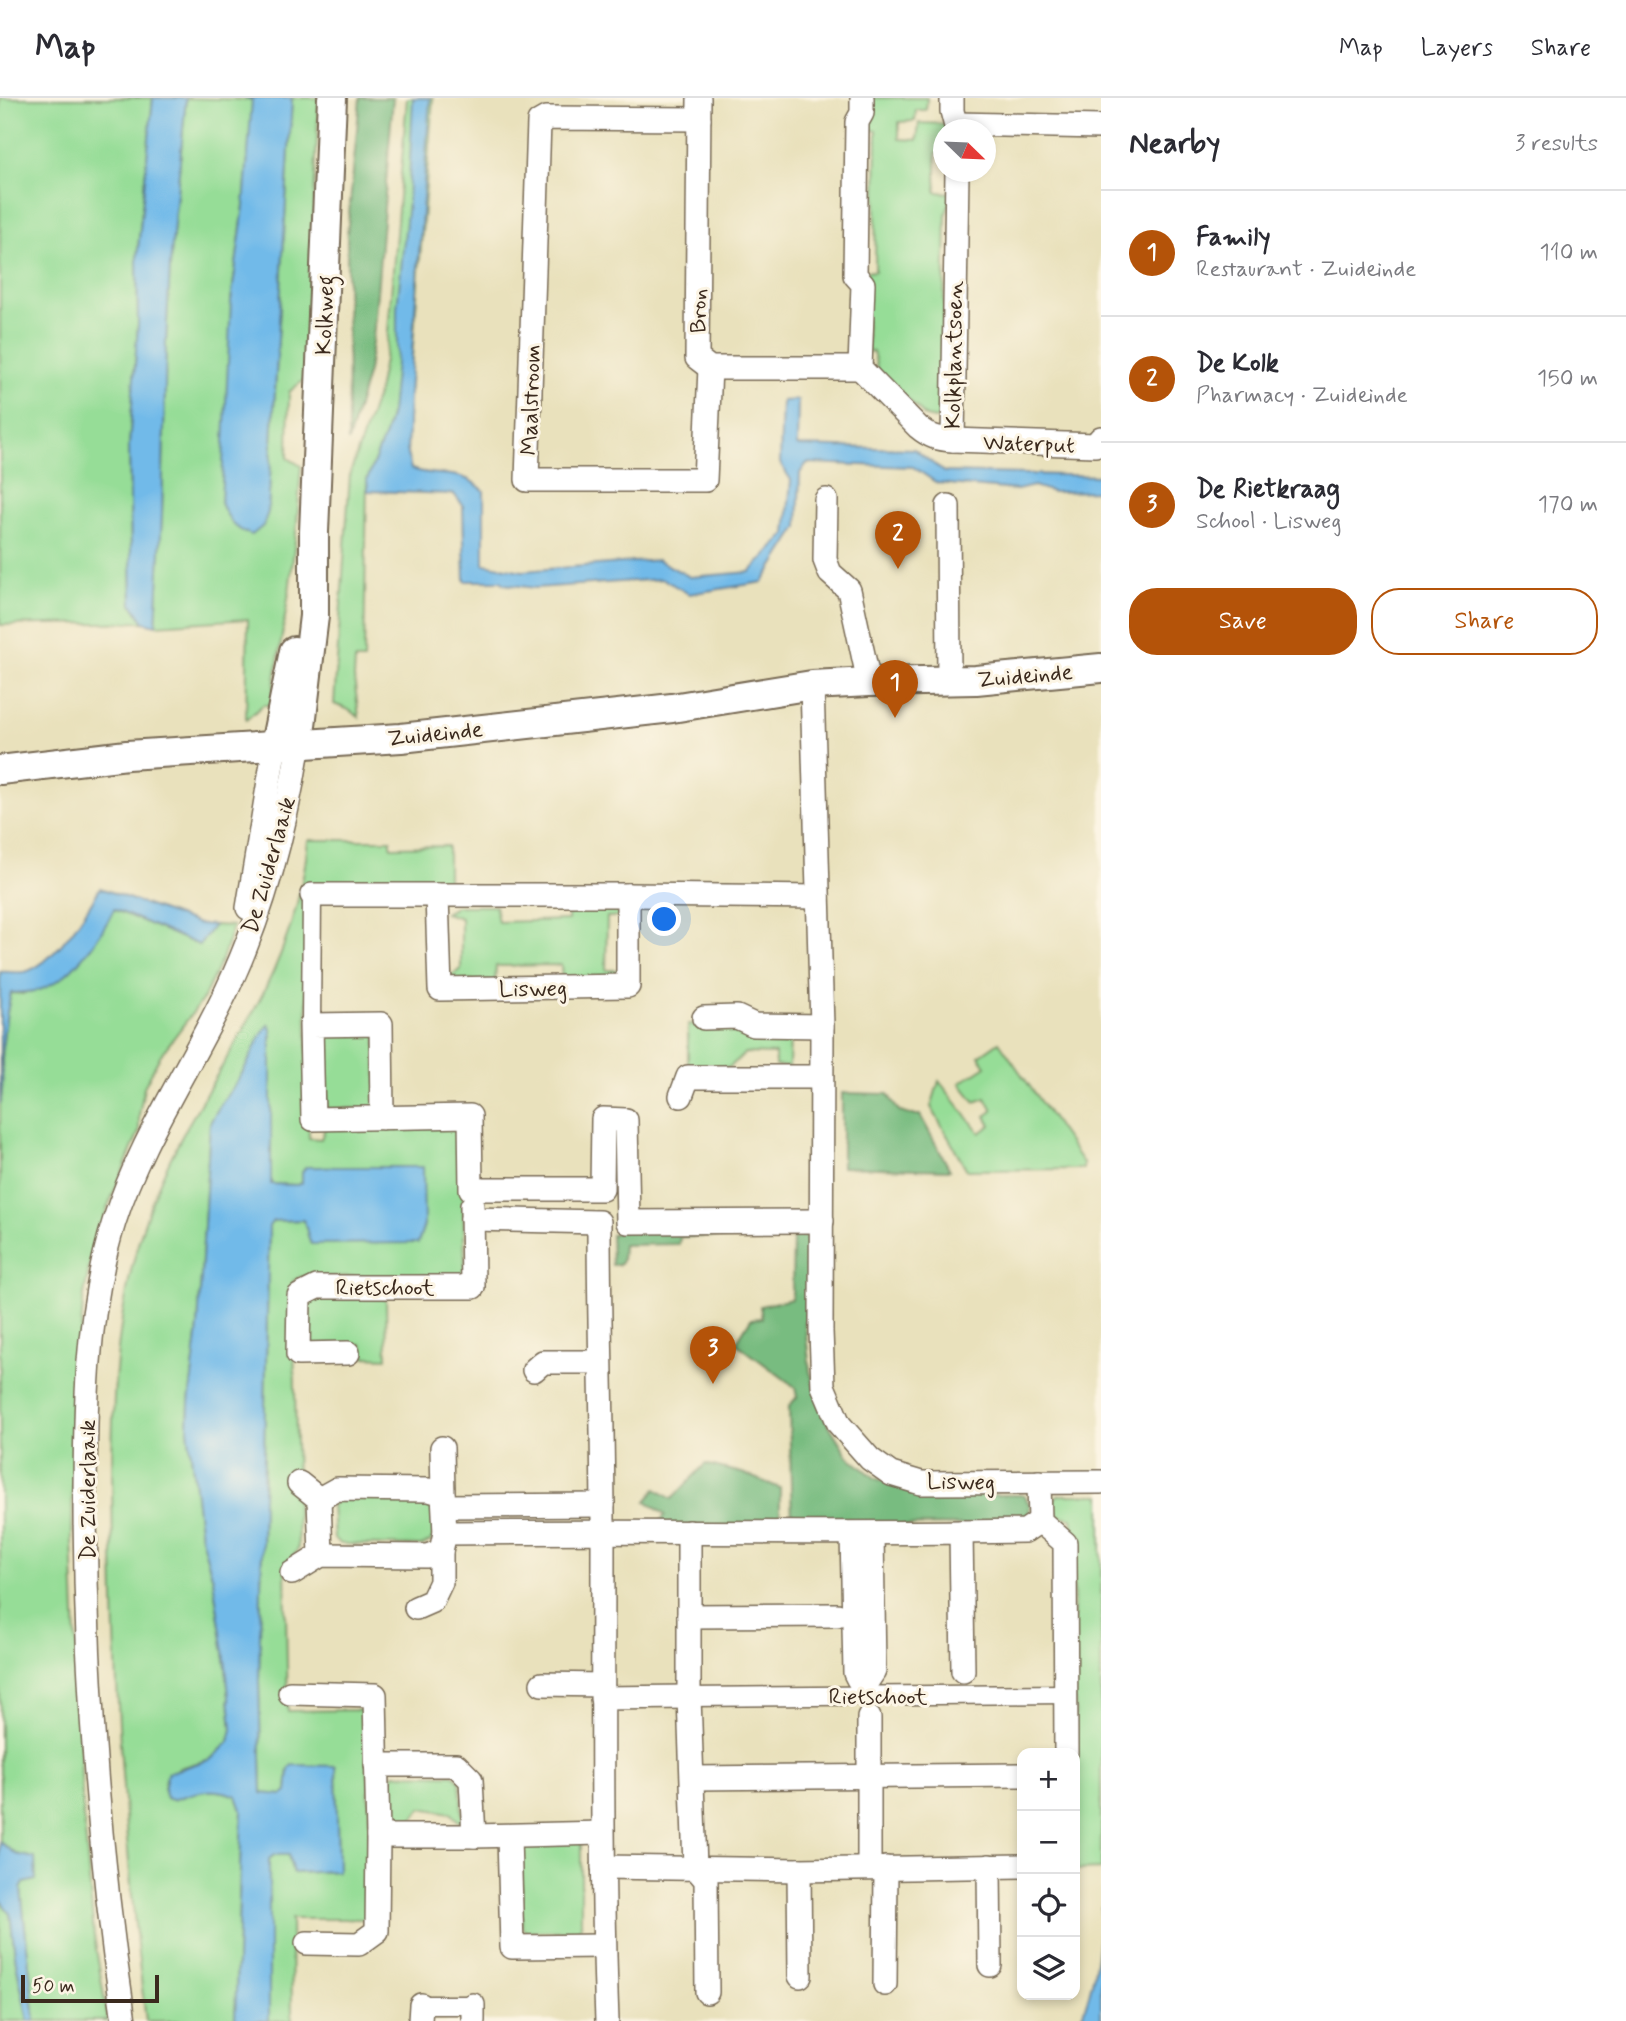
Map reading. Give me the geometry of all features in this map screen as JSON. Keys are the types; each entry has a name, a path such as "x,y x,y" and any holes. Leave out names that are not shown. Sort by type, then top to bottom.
{"street":[{"name":"Kolkweg","path":"287,743 288,686 314,532 332,98"},
{"path":"710,368 860,368 863,284 855,275 858,122 862,113 862,98"},
{"path":"952,98 954,119"},
{"name":"Maalstroom","path":"699,109 546,108 539,122 527,480 705,480 710,368"},
{"name":"Bron","path":"699,109 697,358 710,368"},
{"path":"996,127 1101,127"},
{"name":"Kolkplantsoen","path":"860,368 928,436 953,440 957,182"},
{"name":"Waterput","path":"953,440 1095,445 1101,438"},
{"path":"826,500 825,560 830,573 849,590 869,681"},
{"name":"Zuideinde","path":"948,506 949,681"},
{"name":"Zuideinde","path":"0,770 127,755 401,738 672,708 812,685 869,681 949,681 1101,668"},
{"name":"Lisweg","path":"812,685 822,1026 820,1077 823,1387 839,1424 870,1459 891,1474 921,1483 1101,1482"},
{"name":"De Zuiderlaaik","path":"124,2021 107,1897 88,1636 85,1473 92,1337 98,1286 123,1196 161,1113 229,985 287,743"},
{"path":"628,1222 626,1120 603,1119 602,1189 471,1189 470,1116 313,1119 312,895 818,897"},
{"name":"Lisweg","path":"438,895 440,989 628,986 628,895"},
{"path":"704,1018 737,1017 754,1025 822,1026"},
{"path":"311,1025 382,1024 382,1118"},
{"path":"681,1096 688,1077 820,1077"},
{"name":"Rietschoot","path":"348,1353 298,1354 299,1296 317,1287 473,1287 471,1189"},
{"path":"472,1219 599,1222 822,1221"},
{"path":"599,1222 603,1505 602,1833 607,2021"},
{"path":"534,1370 543,1362 599,1362"},
{"path":"416,1608 432,1601 441,1582 444,1500 442,1448"},
{"path":"1040,1482 1040,1521 1065,1543 1066,1748"},
{"path":"299,1483 319,1499 321,1555"},
{"path":"319,1499 337,1489 429,1490 444,1500 603,1505"},
{"path":"292,1573 321,1555 427,1556 443,1542 603,1531 862,1534 1024,1531 1040,1521"},
{"path":"689,1532 689,1697 695,1867 706,1880 707,1992"},
{"path":"961,1532 963,1671"},
{"name":"Rietschoot","path":"862,1534 874,1671 868,1680 858,1679 855,1673 862,1534"},
{"path":"689,1616 837,1615"},
{"name":"Rietschoot","path":"542,1684 602,1692 689,1697 1067,1694"},
{"path":"290,1693 375,1695 377,1931 359,1944 307,1943"},
{"name":"Rietschoot","path":"869,1718 869,1778 885,1984"},
{"path":"376,1765 456,1765 471,1780 474,1836"},
{"path":"693,1778 1017,1775"},
{"path":"378,1836 602,1833"},
{"path":"509,1836 512,1947 604,1946"},
{"path":"989,1866 990,1965"},
{"path":"604,1867 799,1870 1017,1866"},
{"path":"799,1870 800,1976"},
{"path":"420,2013 473,2013"}],"green space":[{"path":"0,98 153,98 137,259 138,324 129,446 132,604 144,622 0,625"},
{"path":"186,98 253,100 244,206 231,301 268,512 292,98 319,98 305,379 289,392 288,458 301,466 297,524 271,705 263,705 246,720 248,619 156,625 170,266"},
{"path":"360,98 393,98 374,329 368,371 348,442 347,235"},
{"path":"407,98 433,98 409,395 391,412 367,480 364,660 355,660 354,678 359,717 334,704 350,474 378,392 387,344"},
{"path":"871,98 927,98 926,110 916,110 915,121 899,122 899,139 917,140 919,123 933,123 933,182 936,182 936,192 952,193 946,215 942,399 948,405 944,419 941,415 935,419 926,417 877,369 873,351 868,352 863,272 875,271 877,131 864,128 872,122"},
{"path":"308,840 391,840 391,847 448,846 448,885 310,887 307,1018 309,1138 321,1139 326,1125 461,1127 465,1267 460,1275 300,1277 293,1281 298,1549 285,1568 288,1711 367,1710 372,1919 291,1919 292,2021 269,2021 269,1859 274,1855 288,1854 293,1873 338,1871 336,1766 289,1769 287,1792 283,1795 262,1794 259,1681 269,1226 273,1221 304,1220 311,1244 302,1172 302,1183 297,1185 271,1184 269,1025 245,1069 210,1123 198,1327 189,1403 188,1429 201,1537 213,1579 232,1729 229,1742 211,1759 179,1768 165,1780 164,1792 166,1798 172,1800 204,1791 228,1793 237,1796 242,1810 235,2021 146,2021 127,1844 116,1667 112,1462 115,1378 120,1335 126,1293 149,1209 183,1134 273,973 296,907"},
{"path":"457,906 495,906 498,922 568,920 568,906 610,906 618,909 620,917 607,917 606,970 619,970 614,979 562,982 561,965 496,966 495,981 454,981 450,976 461,969 461,918 445,913"},
{"path":"113,909 199,945 214,925 233,926 223,957 203,999 160,1056 144,1087 139,1132 108,1206 91,1257 83,1301 73,1447 72,1538 82,1798 94,1936 108,2021 35,2021 21,1889 35,1859 16,1854 0,1842 0,1104 3,1043 11,993 23,994 90,947"},
{"path":"688,1024 731,1025 735,1033 790,1036 789,1067 775,1066 775,1054 745,1053 730,1067 688,1067"},
{"path":"329,1031 376,1031 377,1108 327,1109 324,1039"},
{"path":"999,1042 1083,1163 1083,1169 967,1170 931,1107 939,1081 980,1133 991,1125 986,1116 993,1111 986,1098 975,1102 960,1083 986,1066 979,1056"},
{"path":"842,1093 888,1094 900,1111 908,1115 920,1115 950,1170 842,1167"},
{"path":"770,1228 769,1237 680,1237 679,1244 623,1245 622,1261 619,1265 612,1265 611,1235 624,1229"},
{"path":"793,1236 804,1236 808,1240 809,1277 805,1325 810,1371 824,1417 848,1456 875,1478 918,1495 1024,1495 1030,1505 1028,1525 792,1526 789,1406 797,1397 795,1387 736,1343 751,1319 762,1318 760,1306 792,1299"},
{"path":"313,1298 386,1299 387,1358 364,1357 362,1344 312,1345 309,1304"},
{"path":"705,1464 742,1473 780,1488 780,1526 657,1526 665,1515 646,1501 656,1489 672,1499"},
{"path":"341,1494 436,1502 435,1530 431,1541 421,1546 341,1544 334,1539 332,1505"},
{"path":"1058,1495 1101,1495 1101,1869 1080,1870 1080,1748 1076,1748 1073,1526 1072,1518 1059,1516 1052,1507"},
{"path":"394,1774 453,1775 460,1781 463,1826 451,1813 421,1808 411,1822 389,1823 387,1786"},
{"path":"581,1840 581,1926 578,1931 525,1931 522,1926 521,1843"},
{"path":"0,1900 10,1913 16,1962 28,2021 0,2021"}],"water":[{"path":"153,98 186,98 170,266 156,625 144,622 132,604 129,446 138,324 137,259"},
{"path":"245,98 292,98 268,512 263,526 252,535 232,523 221,503 231,301 244,206 252,100"},
{"path":"413,98 430,98 407,454 411,469 458,476 484,491 484,564 523,571 658,560 690,577 750,572 786,534 791,480 780,463 782,401 798,400 797,446 914,449 944,472 1101,476 1101,491 1053,492 1034,486 1017,490 937,483 913,467 807,463 800,473 798,527 763,582 689,594 663,579 535,588 504,584 501,581 465,581 463,506 454,494 368,491 367,480 391,412 397,352 397,308 408,202"},
{"path":"100,888 199,924 214,925 199,945 114,909 93,945 62,977 39,990 11,993 2,1051 0,1104 0,972 28,971 49,957 69,935"},
{"path":"269,1024 271,1184 302,1183 302,1172 306,1167 423,1167 424,1225 418,1243 311,1244 303,1220 273,1221 269,1226 259,1681 262,1793 283,1795 287,1792 289,1769 292,1765 336,1766 338,1871 293,1873 288,1855 274,1855 269,1859 269,2021 235,2021 242,1810 237,1796 228,1793 204,1791 172,1800 166,1798 164,1792 167,1773 211,1759 229,1742 232,1729 213,1579 201,1537 188,1429 189,1403 198,1327 210,1123"},
{"path":"0,1842 16,1854 35,1858 36,1880 24,1883 21,1889 35,2021 28,2021 16,1962 10,1913 0,1900"},
{"path":"1101,1906 1101,2021 1080,2021 1096,1965"}],"place":[{"name":"De Kolk","path":"898,569"},
{"name":"Family","path":"895,718"},
{"name":"De Rietkraag","path":"713,1384"}]}
